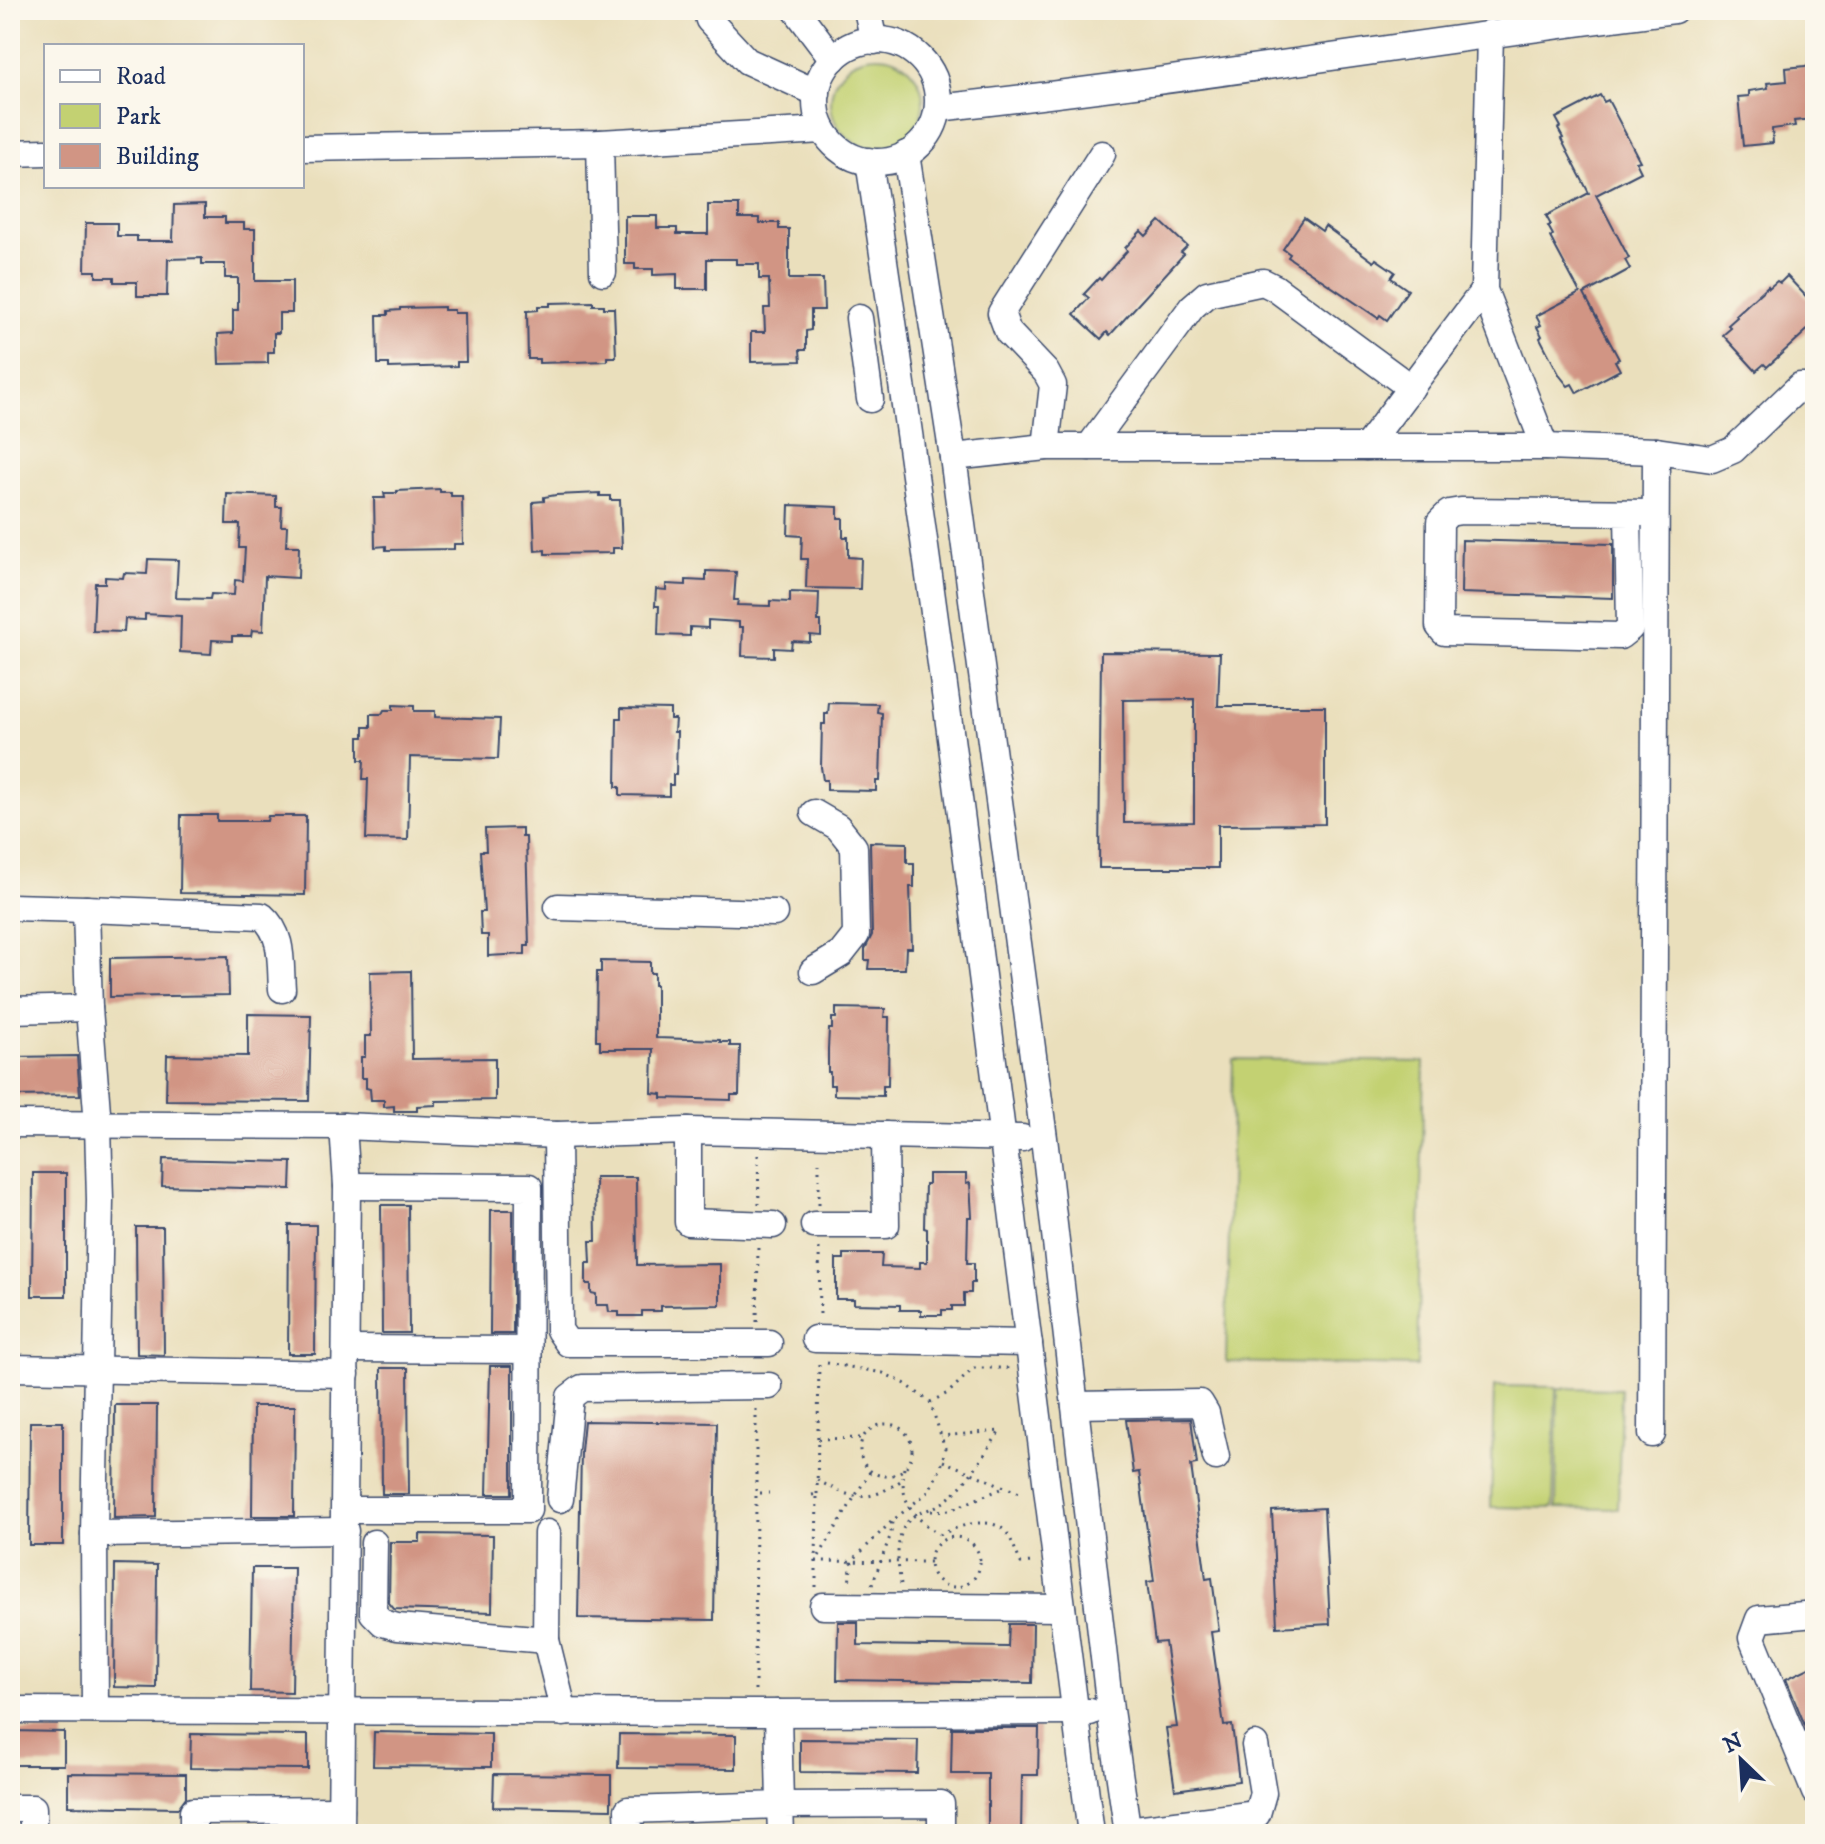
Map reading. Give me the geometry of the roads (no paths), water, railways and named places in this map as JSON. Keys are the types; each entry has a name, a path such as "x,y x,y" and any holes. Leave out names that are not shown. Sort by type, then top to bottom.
{"street":[{"path":"706,10 709,20 747,61 817,93"},
{"path":"796,10 833,59"},
{"path":"867,10 874,41"},
{"path":"938,108 1082,92 1490,33 1674,10"},
{"path":"1490,33 1484,290 1545,447"},
{"path":"884,40 903,46 919,56 931,72 937,90 938,108 932,127 922,143 888,161 869,161 851,156 835,145 823,130 817,112 817,93 822,75 833,59 848,47 884,40"},
{"path":"304,148 600,143 823,130"},
{"path":"600,143 603,272"},
{"path":"10,153 44,152"},
{"path":"906,154 953,457 1044,1138 1110,1710 1128,1832 1257,1814 1263,1793 1255,1745"},
{"path":"1046,447 1053,385 1046,372 1008,332 1001,313 1102,154"},
{"path":"869,161 905,399 1004,1138 1024,1343 1091,1834"},
{"path":"1089,447 1192,307 1207,294 1263,282 1411,388"},
{"path":"1366,447 1484,290"},
{"path":"859,318 870,399"},
{"path":"953,457 1046,447 1545,447 1656,451 1712,459 1733,450 1800,386 1815,386"},
{"path":"1652,1434 1656,451"},
{"path":"1628,513 1630,628 1620,636 1444,632 1439,626 1440,522 1449,513 1461,511 1655,513"},
{"path":"813,971 841,954 856,935 854,847 838,827 814,813"},
{"path":"10,907 262,916 272,924 279,939 282,989"},
{"path":"558,907 774,913"},
{"path":"86,909 100,1200 94,1534 95,1710"},
{"path":"10,1010 89,1008"},
{"path":"10,1124 343,1126 557,1135 688,1131 1044,1138"},
{"path":"193,1834 193,1811 341,1822 347,1186 343,1126"},
{"path":"688,1131 688,1222 766,1224"},
{"path":"557,1135 559,1330 568,1343 769,1343"},
{"path":"814,1225 886,1225 885,1135"},
{"path":"94,1534 528,1510 529,1187 347,1186"},
{"path":"648,1386 649,1343"},
{"path":"818,1347 1024,1343"},
{"path":"10,1368 99,1369 346,1362 528,1350"},
{"path":"560,1499 570,1397 582,1388 769,1386"},
{"path":"1075,1405 1200,1403 1206,1413 1216,1457"},
{"path":"547,1533 546,1640 564,1713"},
{"path":"374,1543 373,1613 383,1623 397,1627 546,1640"},
{"path":"846,1606 1062,1608"},
{"path":"1815,1614 1759,1619 1752,1638 1815,1792"},
{"path":"10,1710 1076,1713 1110,1710"},
{"path":"766,1713 780,1805 781,1834"},
{"path":"629,1834 628,1810 941,1804 941,1834"},
{"path":"10,1808 33,1808 33,1834"}]}
